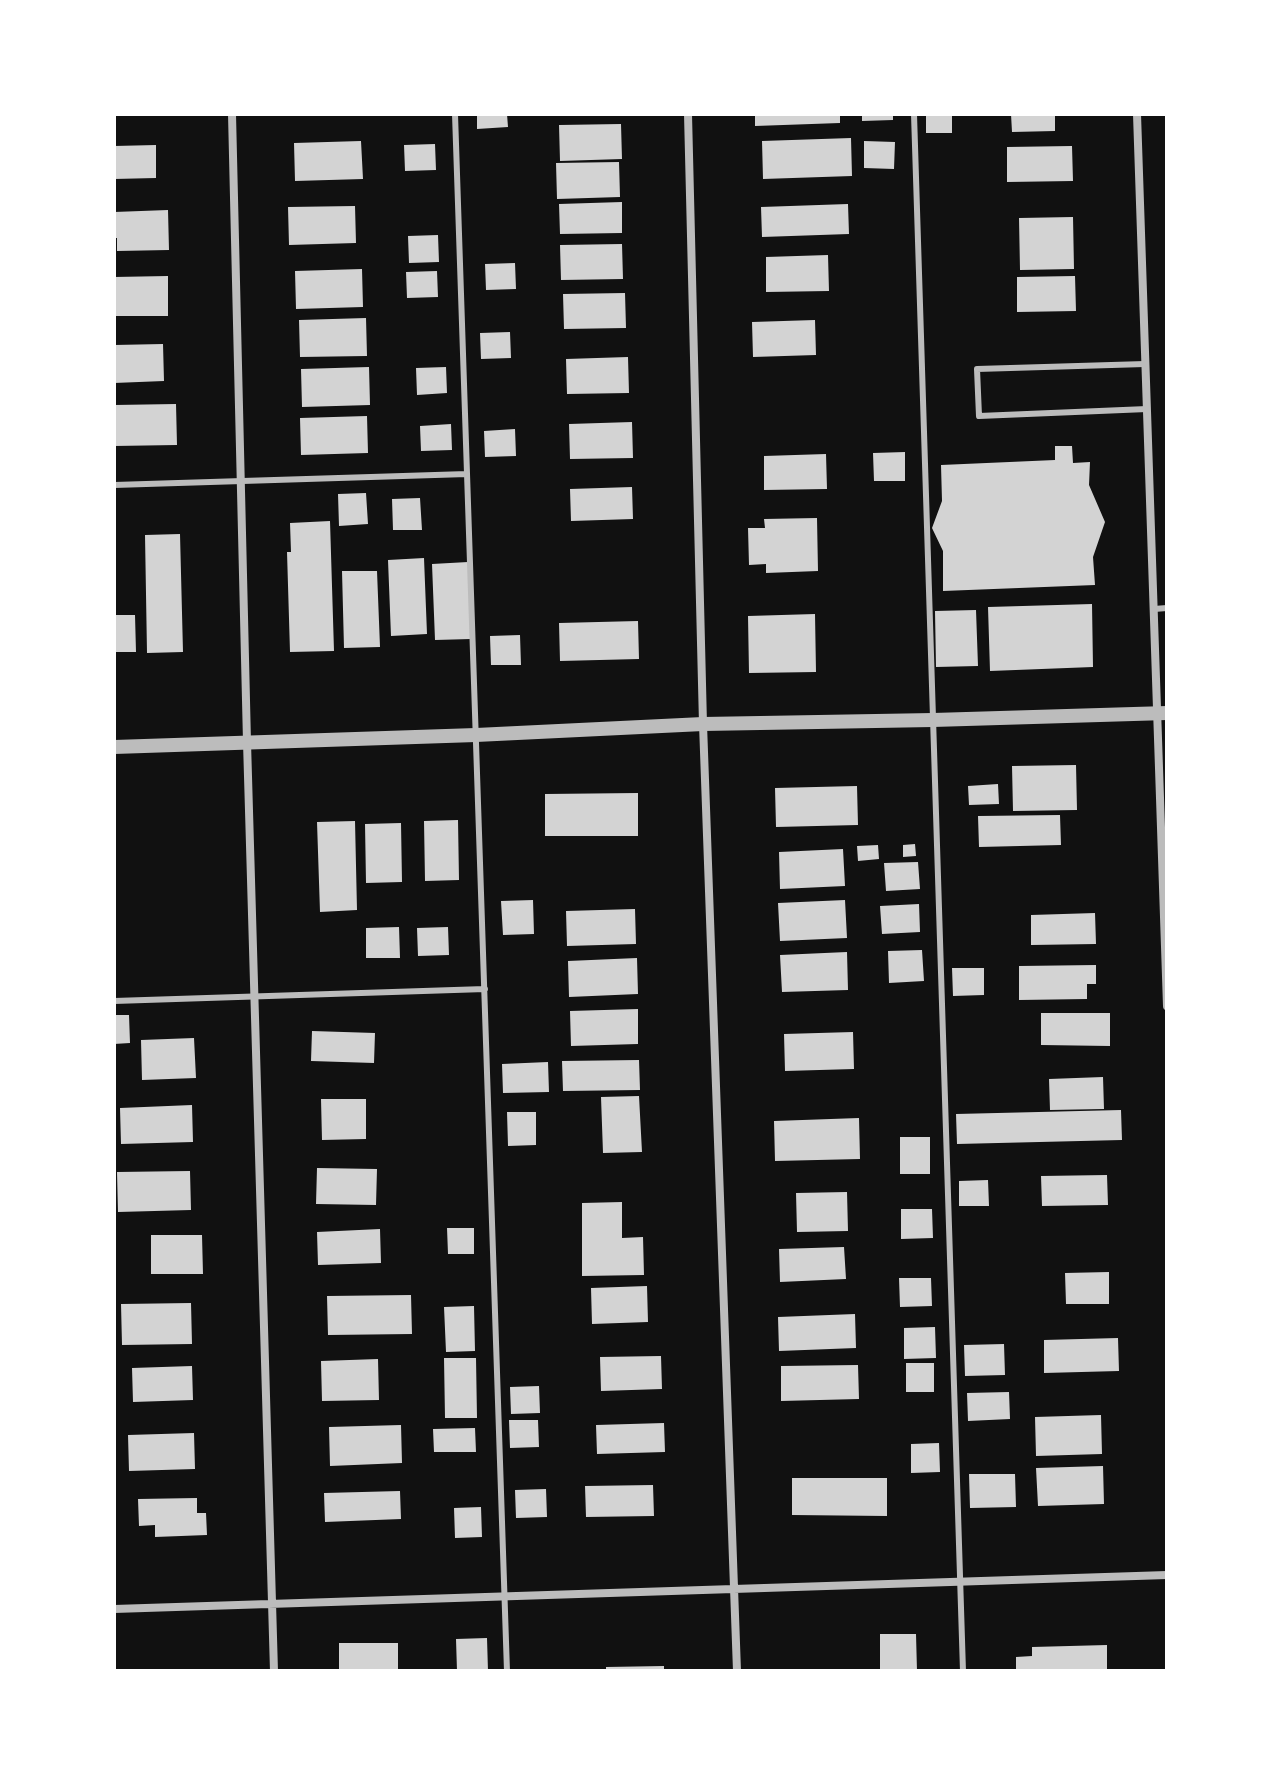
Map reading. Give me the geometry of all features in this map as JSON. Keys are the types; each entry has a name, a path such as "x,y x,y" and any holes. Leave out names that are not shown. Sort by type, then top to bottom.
{"street":[{"path":"232,114 274,1671"},
{"path":"688,114 703,724 737,1671"},
{"path":"1137,114 1154,609 1162,713 1167,1006"},
{"path":"114,747 703,724 1162,713"},
{"path":"114,1609 1167,1575"}],"lane":[{"path":"455,114 507,1671"},
{"path":"914,114 963,1671"},
{"path":"1145,364 977,369 979,416 1147,409"},
{"path":"114,485 467,474"},
{"path":"1154,609 1167,608"},
{"path":"114,1001 485,989"}],"building":[{"path":"477,114 507,114 508,127 477,129"},
{"path":"755,114 840,114 840,123 755,126"},
{"path":"862,114 893,114 893,120 862,121"},
{"path":"926,114 952,114 952,133 926,133"},
{"path":"1011,114 1055,114 1055,131 1012,132"},
{"path":"621,124 622,159 560,161 559,125"},
{"path":"851,138 852,176 763,179 762,141"},
{"path":"361,141 363,179 295,181 294,143"},
{"path":"864,141 895,142 894,169 864,168"},
{"path":"435,144 436,170 405,171 404,145"},
{"path":"156,145 156,178 114,179 114,146"},
{"path":"1072,146 1073,181 1007,182 1007,147"},
{"path":"619,162 620,197 557,199 556,163"},
{"path":"622,202 622,233 560,234 559,204"},
{"path":"848,204 849,234 762,237 761,207"},
{"path":"355,206 356,243 289,245 288,207"},
{"path":"168,210 169,250 117,251 114,212"},
{"path":"1073,217 1074,269 1020,270 1019,218"},
{"path":"438,235 439,262 409,263 408,236"},
{"path":"622,244 623,279 561,280 560,245"},
{"path":"828,255 829,291 766,292 766,257"},
{"path":"515,263 516,289 486,290 485,264"},
{"path":"362,269 363,307 296,309 295,271"},
{"path":"437,271 438,297 407,298 406,272"},
{"path":"168,276 168,316 114,316 114,277"},
{"path":"1075,276 1076,311 1017,312 1017,277"},
{"path":"625,293 626,328 564,329 563,294"},
{"path":"366,318 367,356 300,357 299,320"},
{"path":"815,320 816,355 753,357 752,322"},
{"path":"510,332 511,358 481,359 480,333"},
{"path":"163,344 164,381 114,383 114,345"},
{"path":"628,357 629,393 567,394 566,359"},
{"path":"369,367 370,405 302,407 301,369"},
{"path":"446,367 447,393 417,395 416,368"},
{"path":"176,404 177,445 114,446 114,405"},
{"path":"367,416 368,453 301,455 300,418"},
{"path":"632,422 633,458 570,459 569,424"},
{"path":"451,424 452,450 421,451 420,426"},
{"path":"515,429 516,456 485,457 484,431"},
{"path":"1055,446 1072,446 1073,463 1090,462 1089,485 1105,522 1093,557 1095,585 943,591 943,551 932,528 942,501 941,465 1055,460"},
{"path":"905,452 905,481 874,481 873,453"},
{"path":"826,454 827,489 764,490 764,456"},
{"path":"632,487 633,519 571,521 570,489"},
{"path":"366,493 368,524 339,526 338,494"},
{"path":"420,498 422,530 393,530 392,499"},
{"path":"817,518 818,571 766,573 766,564 749,565 748,528 765,528 764,519"},
{"path":"330,521 334,651 290,652 287,552 291,552 290,523"},
{"path":"180,534 183,652 147,653 145,535"},
{"path":"424,558 427,634 391,636 388,560"},
{"path":"468,562 471,639 435,640 432,564"},
{"path":"342,571 377,571 380,647 344,648"},
{"path":"1092,604 1093,667 990,671 988,607"},
{"path":"976,610 978,666 936,667 935,611"},
{"path":"815,614 816,672 749,673 748,616"},
{"path":"114,615 135,615 136,652 114,652"},
{"path":"638,621 639,659 560,661 559,623"},
{"path":"520,635 521,665 491,665 490,636"},
{"path":"1076,765 1077,810 1013,811 1012,766"},
{"path":"998,784 999,804 969,805 968,786"},
{"path":"857,786 858,825 776,827 775,788"},
{"path":"638,793 638,836 545,836 545,794"},
{"path":"1060,815 1061,845 979,847 978,816"},
{"path":"458,820 459,880 425,881 424,821"},
{"path":"355,821 357,910 320,912 317,822"},
{"path":"401,823 402,882 366,883 365,824"},
{"path":"915,844 916,856 903,857 903,845"},
{"path":"878,845 879,859 858,861 857,846"},
{"path":"843,849 845,886 780,889 779,852"},
{"path":"918,862 920,889 886,891 884,863"},
{"path":"533,900 534,934 503,935 501,901"},
{"path":"845,900 847,938 780,941 778,903"},
{"path":"919,904 920,932 882,934 880,906"},
{"path":"635,909 636,944 567,946 566,911"},
{"path":"1095,913 1096,944 1031,945 1031,915"},
{"path":"399,927 400,958 366,958 366,928"},
{"path":"448,927 449,955 418,956 417,928"},
{"path":"922,950 924,981 889,983 888,951"},
{"path":"847,952 848,990 782,992 780,955"},
{"path":"637,958 638,994 569,997 568,961"},
{"path":"1096,965 1096,984 1087,984 1087,999 1019,1000 1019,966"},
{"path":"952,968 984,968 984,995 953,996"},
{"path":"638,1009 638,1044 571,1046 570,1011"},
{"path":"1041,1013 1110,1013 1110,1046 1041,1045"},
{"path":"114,1015 129,1015 130,1043 114,1044"},
{"path":"312,1031 375,1033 374,1063 311,1061"},
{"path":"853,1032 854,1069 785,1071 784,1034"},
{"path":"194,1038 196,1078 142,1080 141,1040"},
{"path":"639,1060 640,1090 563,1091 562,1061"},
{"path":"548,1062 549,1092 503,1093 502,1064"},
{"path":"1103,1077 1104,1109 1050,1110 1049,1079"},
{"path":"639,1096 642,1152 603,1153 601,1097"},
{"path":"321,1099 366,1099 366,1139 322,1140"},
{"path":"192,1105 193,1142 121,1144 120,1108"},
{"path":"1121,1110 1122,1140 957,1144 956,1114"},
{"path":"507,1112 536,1112 536,1145 508,1146"},
{"path":"859,1118 860,1159 775,1161 774,1121"},
{"path":"900,1137 930,1137 930,1174 900,1174"},
{"path":"317,1168 377,1169 376,1205 316,1204"},
{"path":"190,1171 191,1210 118,1212 117,1172"},
{"path":"1107,1175 1108,1205 1042,1206 1041,1176"},
{"path":"988,1180 989,1206 959,1206 959,1181"},
{"path":"847,1192 848,1231 797,1232 796,1193"},
{"path":"622,1202 622,1238 643,1237 644,1275 582,1276 582,1203"},
{"path":"901,1209 932,1209 933,1238 901,1239"},
{"path":"447,1228 474,1228 474,1254 448,1254"},
{"path":"380,1229 381,1263 318,1265 317,1232"},
{"path":"151,1235 202,1235 203,1274 151,1274"},
{"path":"844,1247 846,1279 780,1282 779,1249"},
{"path":"1109,1272 1109,1304 1066,1304 1065,1273"},
{"path":"899,1278 931,1278 932,1306 900,1307"},
{"path":"647,1286 648,1322 592,1324 591,1288"},
{"path":"411,1295 412,1334 328,1335 327,1296"},
{"path":"191,1303 192,1344 122,1345 121,1304"},
{"path":"474,1306 475,1351 446,1352 444,1307"},
{"path":"855,1314 856,1348 779,1351 778,1317"},
{"path":"935,1327 936,1358 904,1359 904,1328"},
{"path":"1118,1338 1119,1371 1044,1373 1044,1340"},
{"path":"1004,1344 1005,1375 965,1376 964,1345"},
{"path":"661,1356 662,1389 601,1391 600,1357"},
{"path":"444,1358 476,1358 477,1418 445,1418"},
{"path":"378,1359 379,1400 322,1401 321,1361"},
{"path":"906,1363 934,1363 934,1392 906,1392"},
{"path":"858,1365 859,1399 781,1401 781,1366"},
{"path":"192,1366 193,1400 133,1402 132,1368"},
{"path":"539,1386 540,1413 511,1414 510,1387"},
{"path":"1009,1392 1010,1419 968,1421 967,1393"},
{"path":"1101,1415 1102,1454 1036,1456 1035,1417"},
{"path":"509,1420 538,1420 539,1447 510,1448"},
{"path":"664,1423 665,1452 597,1454 596,1425"},
{"path":"401,1425 402,1463 330,1466 329,1427"},
{"path":"475,1428 476,1452 434,1452 433,1429"},
{"path":"194,1433 195,1469 129,1471 128,1435"},
{"path":"939,1443 940,1472 911,1473 911,1444"},
{"path":"1103,1466 1104,1504 1038,1506 1036,1468"},
{"path":"969,1474 1015,1474 1016,1507 970,1508"},
{"path":"792,1478 887,1478 887,1516 792,1515"},
{"path":"653,1485 654,1516 586,1517 585,1486"},
{"path":"546,1489 547,1517 516,1518 515,1490"},
{"path":"400,1491 401,1519 325,1522 324,1493"},
{"path":"197,1498 197,1513 206,1513 207,1535 155,1537 155,1525 139,1526 138,1499"},
{"path":"481,1507 482,1537 455,1538 454,1508"},
{"path":"880,1634 916,1634 917,1671 880,1671"},
{"path":"487,1638 488,1671 457,1671 456,1639"},
{"path":"339,1643 398,1643 398,1671 339,1671"},
{"path":"1107,1645 1107,1671 1016,1671 1016,1657 1032,1656 1032,1647"},
{"path":"664,1666 664,1671 606,1671 606,1667"}]}
